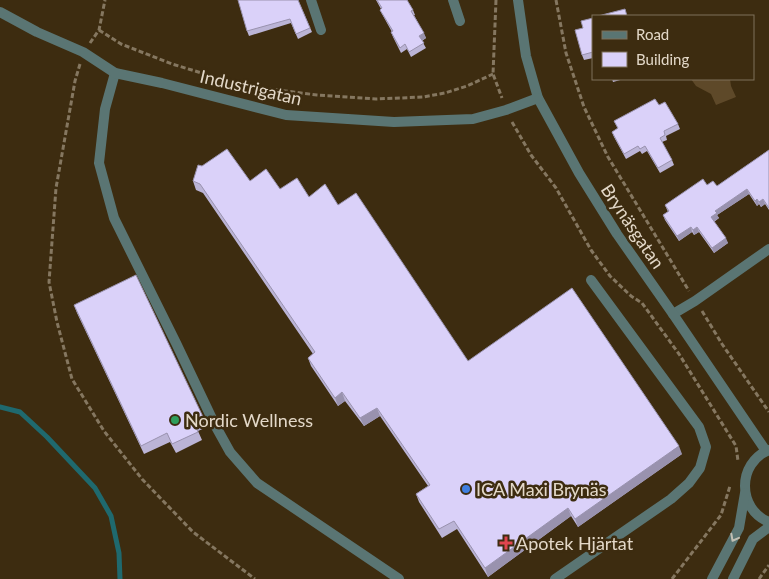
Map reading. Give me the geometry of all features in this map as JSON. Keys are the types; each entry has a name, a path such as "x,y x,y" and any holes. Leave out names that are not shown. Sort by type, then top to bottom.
{"street":[{"path":"311,0 321,30"},
{"path":"453,0 460,21"},
{"name":"Brynäsgatan","path":"518,0 526,56 538,98 579,173 617,234 767,450"},
{"name":"Industrigatan","path":"0,12 37,32 83,52 115,72 286,115 394,122 473,118 506,110 538,98"},
{"path":"115,72 105,109 100,164 114,218 226,445 257,483 400,579"},
{"path":"674,314 769,249"},
{"path":"555,579 677,494 689,483 700,468 706,447 699,427 591,280"},
{"path":"767,450 756,458 748,469 744,481 749,505 757,515 769,522"},
{"path":"712,579 739,528 745,493"},
{"path":"733,579 753,539 769,527"}],"path":[{"path":"105,0 99,30 83,52 75,81 56,188 49,282 57,322 72,379 104,431 142,479 194,532 255,579"},
{"path":"496,0 494,74 506,110 531,155 556,188 591,250 610,276 631,296 642,303 679,354 736,446 738,461"},
{"path":"556,0 566,52 584,107 608,157 722,344 769,412"},
{"path":"99,30 121,44 172,64 262,88 317,95 376,99 423,97 445,93 494,74"},
{"path":"672,579 721,516 732,479"},
{"path":"759,579 769,564"}],"shaded area":[{"path":"692,80 730,80 736,97 716,105 711,94 696,86"}],"building":[{"path":"238,0 298,0 310,28 296,34 290,19 247,31"},
{"path":"377,0 407,0 424,33 419,36 424,43 409,52 405,44 400,48 391,32 393,31 380,10 382,8"},
{"path":"625,9 627,15 602,15"},
{"path":"592,18 592,52 582,55 575,30 583,28 581,21"},
{"path":"655,99 659,105 665,102 678,124 664,131 665,135 660,138 672,160 658,168 645,146 640,149 638,146 624,154 612,132 618,128 614,121"},
{"path":"227,149 250,181 266,169 280,189 297,178 309,197 325,184 338,205 356,193 468,361 572,288 679,446 575,519 568,508 485,568 454,521 439,529 416,494 430,485 377,408 360,418 342,392 335,398 308,358 315,352 200,184 193,181 198,165 202,166"},
{"path":"769,150 769,208 763,199 759,202 757,199 755,201 747,189 715,211 717,213 711,217 726,238 712,248 697,227 693,230 691,227 677,236 663,215 669,211 665,205 703,179 707,185 713,181 717,186"},
{"path":"136,275 204,419 194,423 198,432 172,444 167,433 141,446 74,305"}],"waterway":[{"path":"0,407 20,412 47,437 95,488 111,516 119,553 120,579"}],"place":[{"name":"Nordic Wellness","path":"175,420"},
{"name":"ICA Maxi Brynäs","path":"466,489"},
{"name":"Apotek Hjärtat","path":"506,543"}]}
